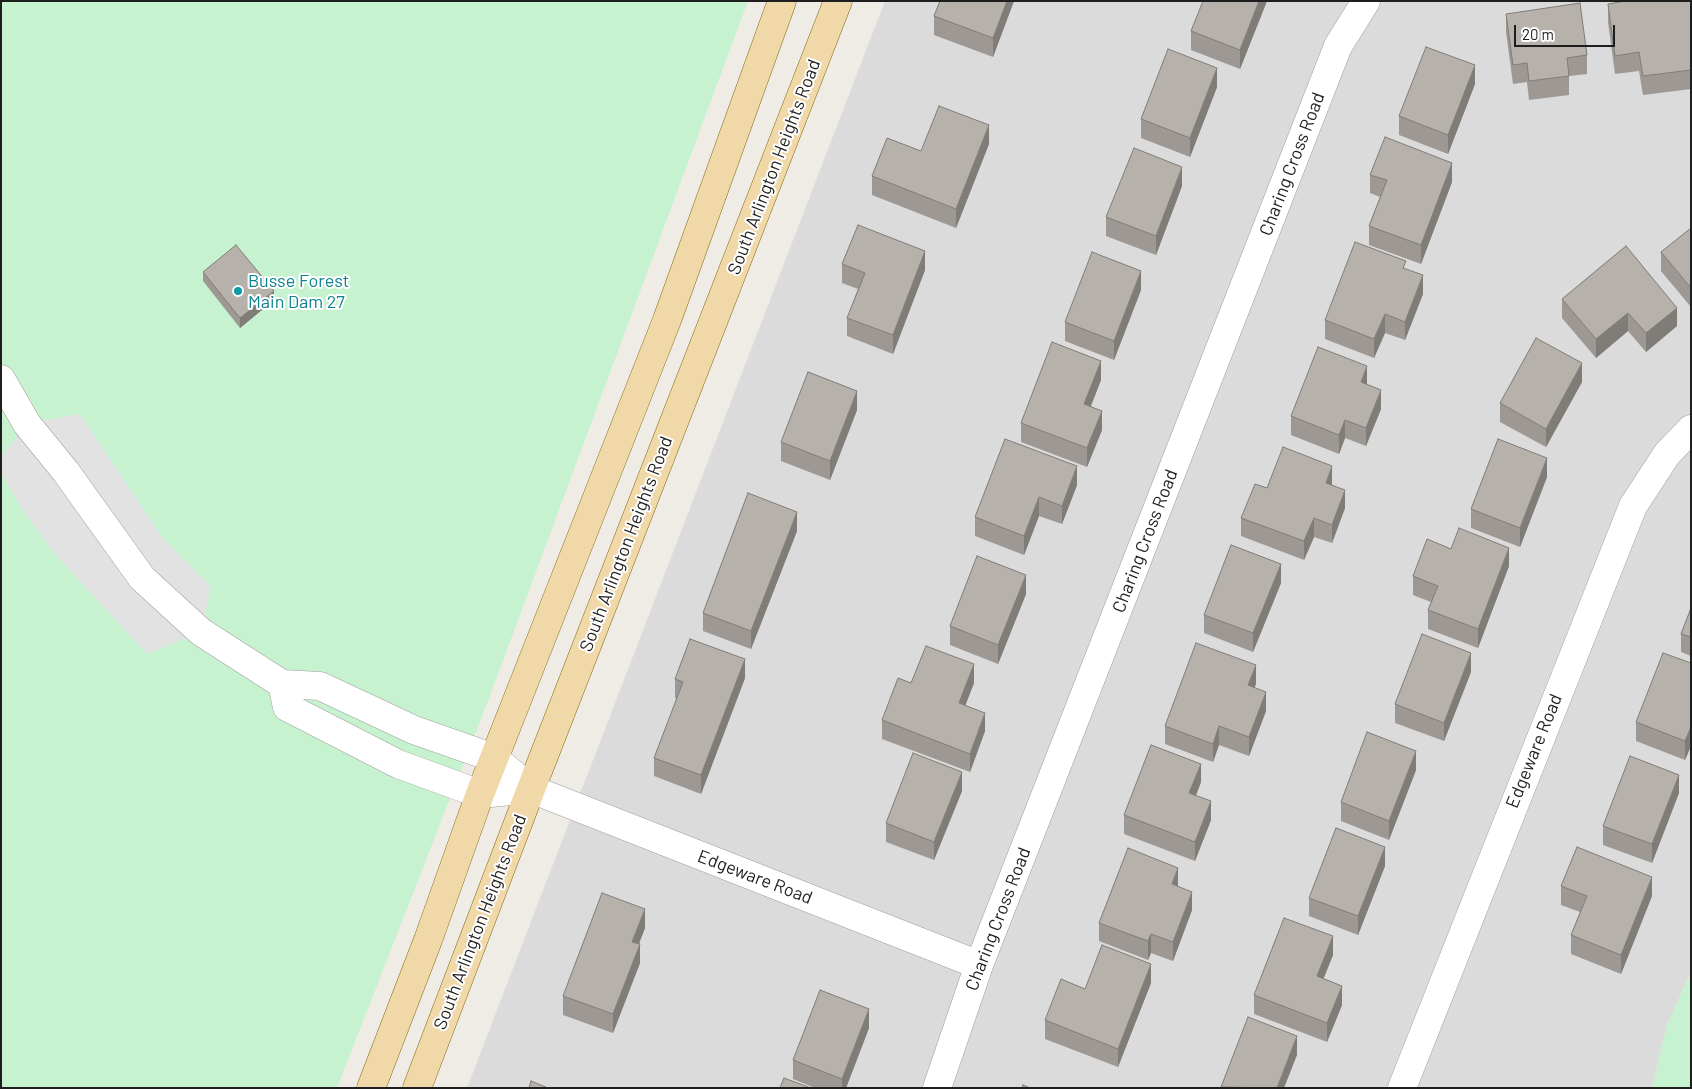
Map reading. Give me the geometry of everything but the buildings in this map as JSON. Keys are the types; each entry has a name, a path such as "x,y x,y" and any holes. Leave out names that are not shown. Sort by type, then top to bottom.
{"main road":[{"path":"371,1088 428,940 480,794 667,320 782,1"},
{"name":"South Arlington Heights Road","path":"417,1088 531,789 838,1"}],"street":[{"name":"Charing Cross Road","path":"937,1088 979,965 1338,46 1366,1"},
{"path":"1,379 27,424 66,472 142,578 201,632 282,684 320,686 414,730 494,758 531,789"},
{"name":"Edgeware Road","path":"1402,1088 1548,716 1633,506 1667,454 1691,429"},
{"path":"282,684 287,707 398,764 480,794 531,789"},
{"name":"Edgeware Road","path":"531,789 979,965"}],"shaded area":[{"path":"885,1 1691,1 1691,972 1667,1025 1652,1088 467,1088"},
{"path":"80,414 163,538 211,587 201,632 147,654 55,554 20,506 1,471 1,457 27,424"}],"green space":[{"path":"1,1 748,1 488,701 337,1088 1,1088"},
{"path":"1691,972 1691,1088 1652,1088 1667,1025"}],"place":[{"name":"Busse Forest Main Dam 27","path":"238,291"}]}
